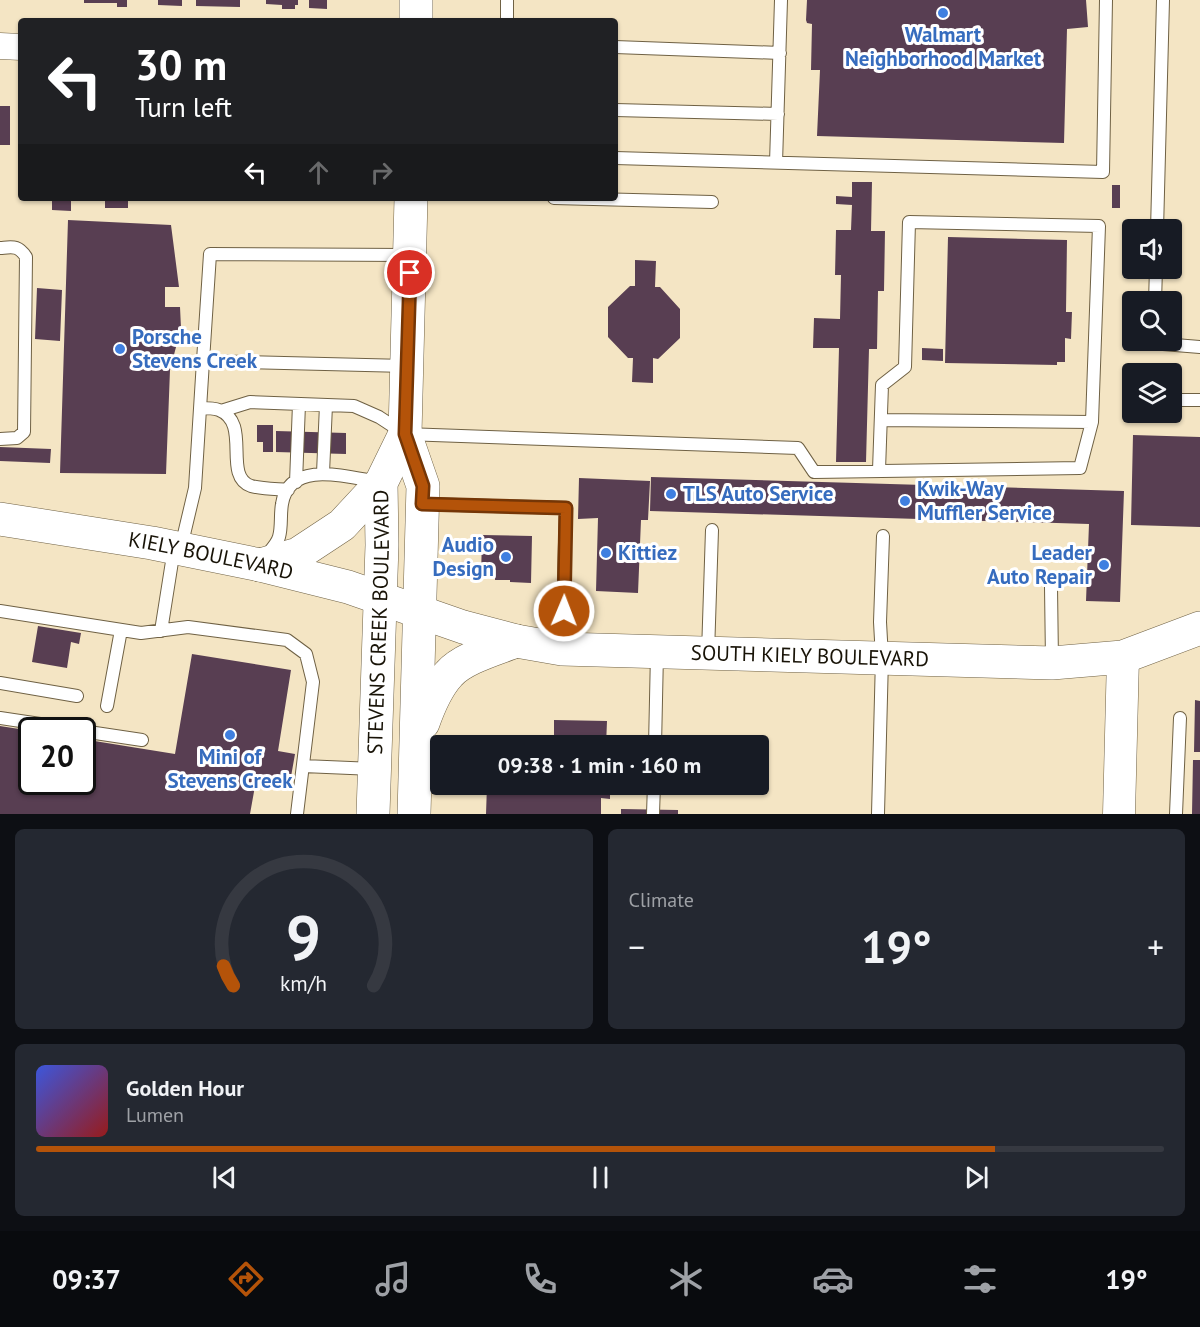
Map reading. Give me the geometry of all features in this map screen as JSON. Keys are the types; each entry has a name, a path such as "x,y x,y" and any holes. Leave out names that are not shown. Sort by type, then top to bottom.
{"main road":[{"path":"416,0 416,18"},
{"name":"STEVENS CREEK BOULEVARD","path":"411,201 405,434 423,486 414,814"},
{"name":"STEVENS CREEK BOULEVARD","path":"373,814 382,545 381,483 405,434"},
{"path":"260,565 298,554 342,525 381,483"},
{"name":"KIELY BOULEVARD","path":"0,519 178,548 260,565 345,586 419,613"},
{"name":"SOUTH KIELY BOULEVARD","path":"419,613 516,641 562,649 1052,663 1123,657 1200,628"},
{"path":"416,739 434,696 450,672 477,656 516,641"}],"street":[{"path":"0,46 18,47"},
{"path":"1119,814 1123,657"}],"lane":[{"path":"507,0 507,18"},
{"path":"776,163 781,0"},
{"path":"618,158 1103,172 1106,0"},
{"path":"1157,219 1163,0"},
{"path":"618,48 780,53"},
{"path":"618,110 778,114"},
{"path":"618,200 712,202"},
{"path":"201,408 221,411 250,402 354,406 378,417 405,434 798,448 814,472 1080,468 1092,422 1099,226 909,222 905,367 882,385 879,470"},
{"path":"0,248 15,246 21,249 26,257 24,432 17,438 0,440"},
{"path":"161,631 178,548 195,488 210,254 410,255"},
{"path":"1182,345 1200,346"},
{"path":"204,361 407,366"},
{"path":"1182,400 1200,400"},
{"path":"260,565 279,538 282,506 292,486 299,404"},
{"path":"323,473 326,405"},
{"path":"221,411 230,421 237,436 237,467 240,477 250,486 292,486 310,474 323,473 381,483"},
{"path":"881,420 1092,422"},
{"path":"422,504 566,508 562,649"},
{"path":"708,654 712,530"},
{"path":"878,814 883,536"},
{"path":"1051,587 1052,663"},
{"path":"0,611 141,633 188,627 287,640 306,654 313,682 297,814"},
{"path":"107,706 121,630"},
{"path":"655,735 657,652"},
{"path":"0,683 77,696"},
{"path":"0,718 18,721"},
{"path":"1176,814 1180,718"},
{"path":"96,733 142,740"},
{"path":"303,766 374,769"},
{"path":"653,814 654,795"}],"building":[{"path":"84,0 127,0 127,7 117,7 117,3 84,3"},
{"path":"158,0 182,0 182,6 158,5"},
{"path":"196,0 240,0 240,7 196,6"},
{"path":"266,0 298,0 298,5 295,5 295,9 282,9 282,5 266,4"},
{"path":"309,0 327,0 327,9 309,8"},
{"path":"807,0 1086,0 1088,27 1067,29 1064,143 817,136 820,70 811,70 812,24 807,23 806,20"},
{"path":"0,106 10,106 10,145 0,145"},
{"path":"852,182 872,182 871,231 885,231 884,291 878,291 877,349 869,349 866,462 836,462 839,348 813,348 814,318 840,319 841,275 835,275 836,230 851,230 852,205 836,204 836,196 852,197"},
{"path":"1112,185 1120,185 1120,208 1112,208"},
{"path":"52,201 71,201 71,211 52,210"},
{"path":"105,201 128,201 128,208 105,208"},
{"name":"Porsche Stevens Creek","path":"68,220 171,225 179,287 165,287 165,307 180,307 181,328 170,370 166,474 60,473"},
{"path":"948,237 1067,240 1066,312 1072,312 1071,339 1065,338 1065,362 1057,362 1057,365 945,363"},
{"path":"635,260 656,261 655,287 660,287 680,309 680,338 658,359 653,358 653,383 632,382 633,358 628,358 608,337 608,307 630,286 635,286"},
{"path":"37,288 62,290 60,341 35,339"},
{"path":"922,348 943,349 943,361 922,360"},
{"path":"257,425 273,425 273,452 263,452 263,442 257,442"},
{"path":"276,431 346,433 346,454 276,452"},
{"path":"1133,435 1200,437 1200,527 1131,525"},
{"path":"0,447 51,449 50,463 0,461"},
{"path":"651,477 1124,491 1120,602 1086,601 1089,524 650,511"},
{"path":"579,478 650,481 648,520 641,520 638,593 596,591 598,518 578,519"},
{"name":"Audio Design","path":"482,535 532,536 531,583 495,580 495,577 481,578"},
{"path":"38,626 81,633 79,644 71,642 67,668 32,662"},
{"name":"Mini of Stevens Creek","path":"192,654 291,670 278,751 295,754 289,788 263,784 264,776 257,775 250,814 0,814 0,726 18,729 18,795 96,795 96,741 175,754"},
{"path":"1195,700 1200,701 1200,752 1194,752"},
{"path":"554,720 607,721 606,735 554,735"},
{"path":"1193,760 1200,760 1200,814 1192,814"},
{"path":"487,795 610,795 610,799 601,798 601,814 486,814"},
{"path":"621,809 678,810 678,814 621,814"}],"place":[{"name":"Walmart Neighborhood Market","path":"943,13"},
{"name":"Porsche Stevens Creek","path":"120,349"},
{"name":"TLS Auto Service","path":"671,494"},
{"name":"Kwik-Way Muffler Service","path":"905,501"},
{"name":"Kittiez","path":"606,553"},
{"name":"Audio Design","path":"506,557"},
{"name":"Leader Auto Repair","path":"1104,565"},
{"name":"Mini of Stevens Creek","path":"230,735"}],"route":[{"path":"410,273 405,434 423,486 422,504 566,508 564,611"}]}
